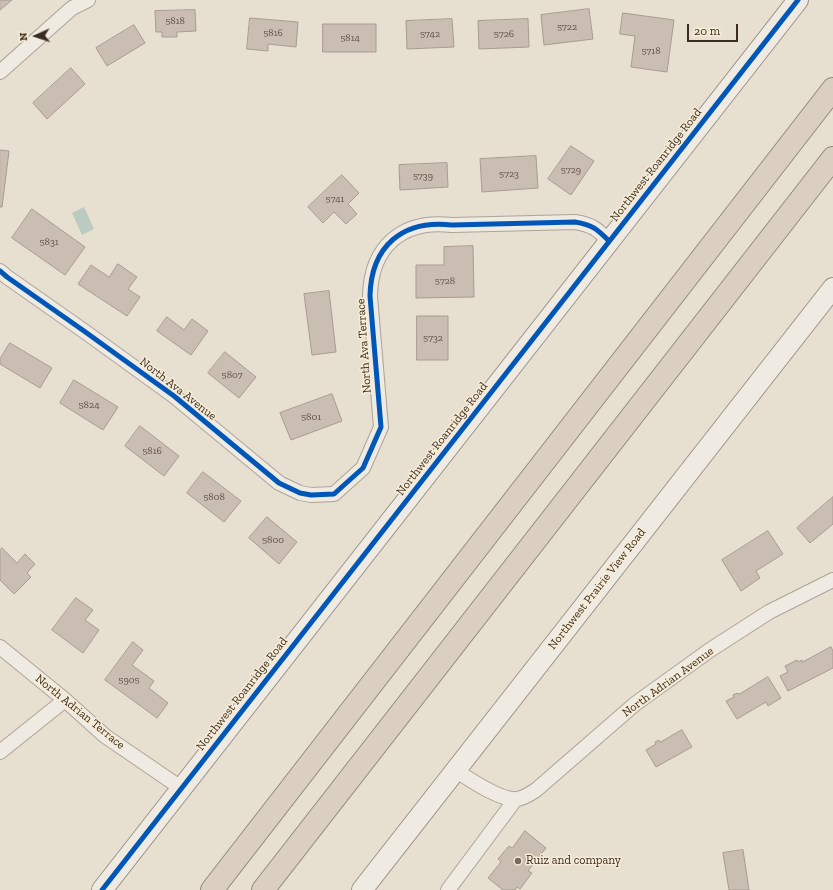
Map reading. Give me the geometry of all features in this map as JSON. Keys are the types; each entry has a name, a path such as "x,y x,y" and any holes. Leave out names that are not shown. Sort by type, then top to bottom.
{"highway":[{"path":"212,890 833,89"},
{"path":"263,890 833,158"}],"street":[{"path":"0,72 72,8 88,0"},
{"name":"Northwest Roanridge Road","path":"102,890 798,0"},
{"name":"North Ava Terrace","path":"348,482 363,468 381,427 370,283 372,271 377,259 390,242 403,232 427,224 452,226 575,222 586,224 597,229 609,241"},
{"name":"North Ava Avenue","path":"0,271 174,396 279,483 300,493 323,496 334,494 348,482"},
{"name":"Northwest Prairie View Road","path":"362,890 833,288"},
{"name":"North Adrian Avenue","path":"448,890 515,800 526,797 536,790 635,704 710,650 769,612 833,580"},
{"name":"North Adrian Terrace","path":"0,647 65,700 105,736 181,788"},
{"path":"0,752 65,700"},
{"path":"455,770 495,794 515,800"}],"shaded area":[{"path":"84,207 94,229 82,235 72,213"}],"building":[{"path":"0,0 12,0 0,10"},
{"path":"589,9 593,39 544,45 541,15"},
{"path":"195,10 196,31 177,32 177,37 162,37 162,32 156,32 155,11"},
{"path":"623,13 674,20 667,72 631,67 635,36 620,34"},
{"path":"250,18 298,22 296,47 268,44 268,51 247,49"},
{"path":"452,19 454,47 407,49 406,21"},
{"path":"528,19 529,47 479,49 478,21"},
{"path":"323,24 376,24 376,52 323,52"},
{"path":"134,25 145,43 107,66 96,48"},
{"path":"71,68 85,84 47,119 33,103"},
{"path":"571,146 594,161 571,195 548,179"},
{"path":"0,150 9,151 2,207 0,207"},
{"path":"536,156 538,188 482,192 480,159"},
{"path":"447,163 448,187 400,190 399,165"},
{"path":"342,175 359,193 348,204 357,214 346,224 334,212 323,223 308,207"},
{"path":"32,209 85,247 65,275 12,238"},
{"path":"473,246 474,297 416,298 416,265 444,265 444,247"},
{"path":"118,264 137,277 128,289 140,297 127,316 78,284 91,265 109,277"},
{"path":"329,291 336,352 312,355 304,294"},
{"path":"417,316 448,316 448,360 417,360"},
{"path":"167,317 184,330 192,319 208,331 191,355 157,331"},
{"path":"10,343 52,368 40,388 0,364 0,359"},
{"path":"225,352 256,377 239,398 208,373"},
{"path":"74,380 118,407 103,430 60,403"},
{"path":"332,394 342,421 291,440 280,413"},
{"path":"140,426 179,456 164,476 125,446"},
{"path":"203,472 241,501 224,522 187,493"},
{"path":"833,497 833,524 810,543 797,528"},
{"path":"267,517 297,542 279,564 249,538"},
{"path":"768,531 783,554 756,571 760,578 741,591 722,560"},
{"path":"2,548 17,563 25,554 35,564 27,573 31,577 14,594 0,580 0,550"},
{"path":"76,598 93,610 85,620 99,630 83,653 52,630"},
{"path":"133,642 143,650 132,665 154,681 149,688 168,703 157,718 105,680"},
{"path":"831,647 833,651 833,668 788,691 780,676 788,672 785,666 797,660 798,662 802,660 802,662"},
{"path":"768,677 781,698 768,706 766,702 737,719 726,701 734,697 733,695 739,694"},
{"path":"682,730 692,747 656,767 646,750 656,744 655,742 659,740 660,742"},
{"name":"Ruiz and company","path":"525,831 546,848 528,871 532,873 520,889 517,887 515,890 503,890 488,878 501,862 498,859 509,846 512,848"},
{"path":"743,850 749,890 729,890 723,853"}],"cycle path":[{"path":"102,890 798,0"},
{"path":"0,271 174,396 279,483 300,493 311,495 334,494 363,468 381,427 370,296 372,278 376,263 383,250 393,240 405,232 434,224 452,225 575,222 594,228 609,241"}],"place":[{"name":"Ruiz and company","path":"518,861"}]}
